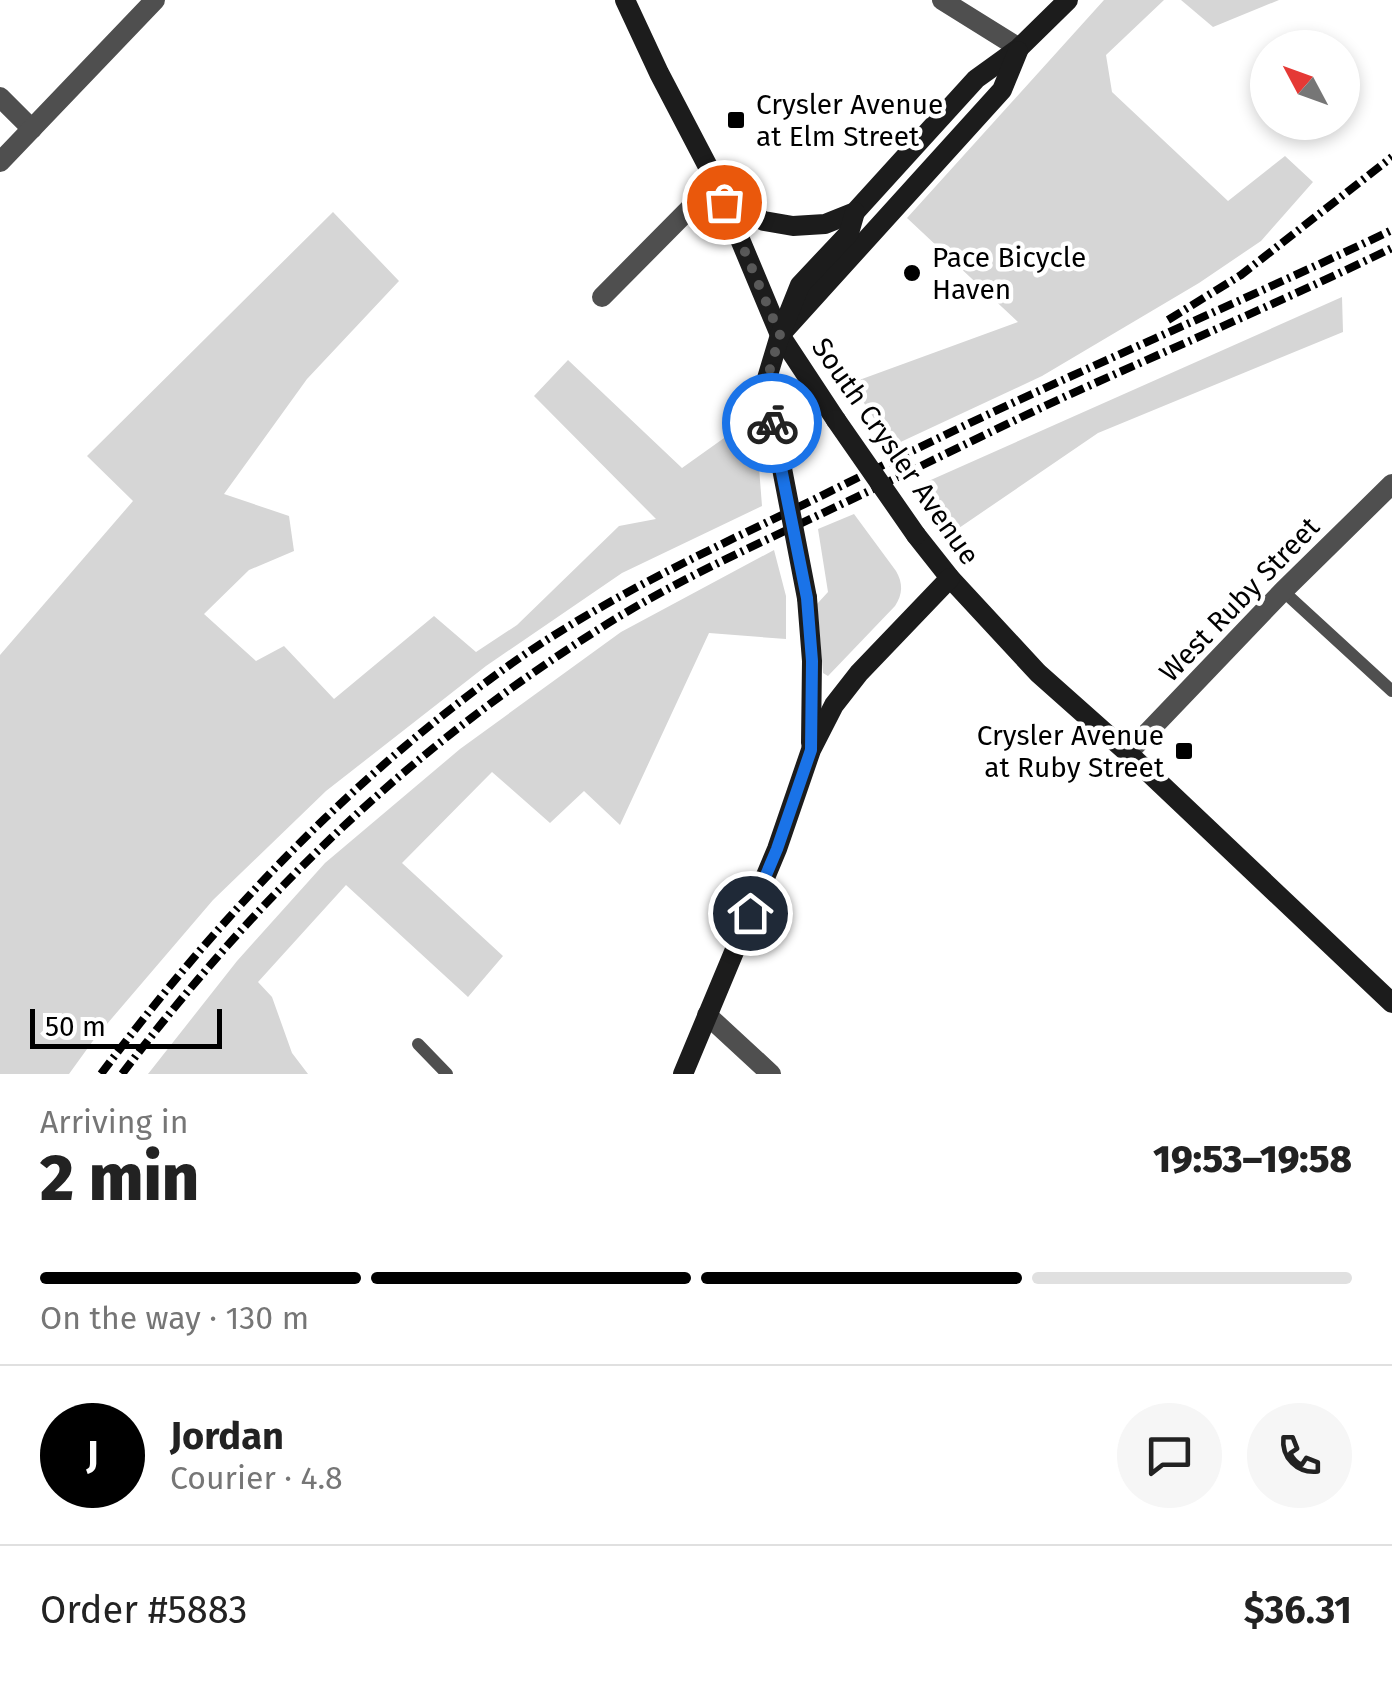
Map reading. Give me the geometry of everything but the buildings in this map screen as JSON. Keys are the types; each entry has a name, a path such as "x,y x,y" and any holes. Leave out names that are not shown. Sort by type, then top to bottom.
{"main road":[{"path":"720,192 764,221 793,226 826,224 855,212 976,79 1018,48 1068,0"},
{"name":"South Crysler Avenue","path":"628,1 659,73 720,192 780,335 916,536 1038,673 1128,752 1392,1003"},
{"path":"780,335 1002,90 1018,48"},
{"path":"811,750 812,661 807,598 765,386 800,285 849,232 855,212"},
{"path":"683,1074 777,849 811,750 834,706 859,673 950,578"}],"street":[{"path":"0,162 155,0"},
{"path":"942,0 1018,48"},
{"path":"0,97 32,128"},
{"path":"602,297 720,192"},
{"name":"West Ruby Street","path":"1128,752 1392,484"},
{"path":"707,1015 771,1074"}],"lane":[{"path":"1283,591 1392,691"},
{"path":"418,1044 447,1074"}],"shaded area":[{"path":"1104,0 1164,0 1106,55 1112,92 1228,201 1285,156 1313,182 1261,241 1199,283 1042,376 892,446 851,383 1018,322 907,218"},
{"path":"1181,0 1279,0 1213,27"},
{"path":"333,212 399,281 307,379 224,494 289,516 294,551 249,570 204,614 256,661 284,646 334,699 434,616 476,652 517,625 619,526 656,519 534,396 568,360 682,468 755,416 762,506 622,573 486,666 326,791 213,900 69,1074 0,1074 0,655 133,501 87,456"},
{"path":"1342,297 1343,332 1098,433 959,528 924,483"},
{"path":"854,514 896,571 901,593 895,606 828,676 823,673 817,604 828,592 818,529"},
{"path":"774,550 786,596 786,639 709,633 620,825 584,791 550,823 492,772 402,863 503,956 468,997 346,885 258,982 272,997 292,1053 308,1074 148,1074 237,961 325,863 460,749 621,632"}],"railway":[{"path":"1168,320 1241,275 1392,157"},
{"path":"101,1074 191,961 338,806 447,712 541,644 656,577 925,445 1392,230"},
{"path":"122,1074 227,946 340,830 463,724 599,629 752,547 1062,398 1392,248"}],"way so far":[{"path":"724,202 780,335 765,386 772,423"}],"place":[{"name":"Crysler Avenue at Elm Street","path":"736,120"},
{"name":"Pace Bicycle Haven","path":"912,273"},
{"name":"Crysler Avenue at Ruby Street","path":"1184,751"}],"route":[{"path":"750,913 811,750 812,661 807,598 772,423"}]}
